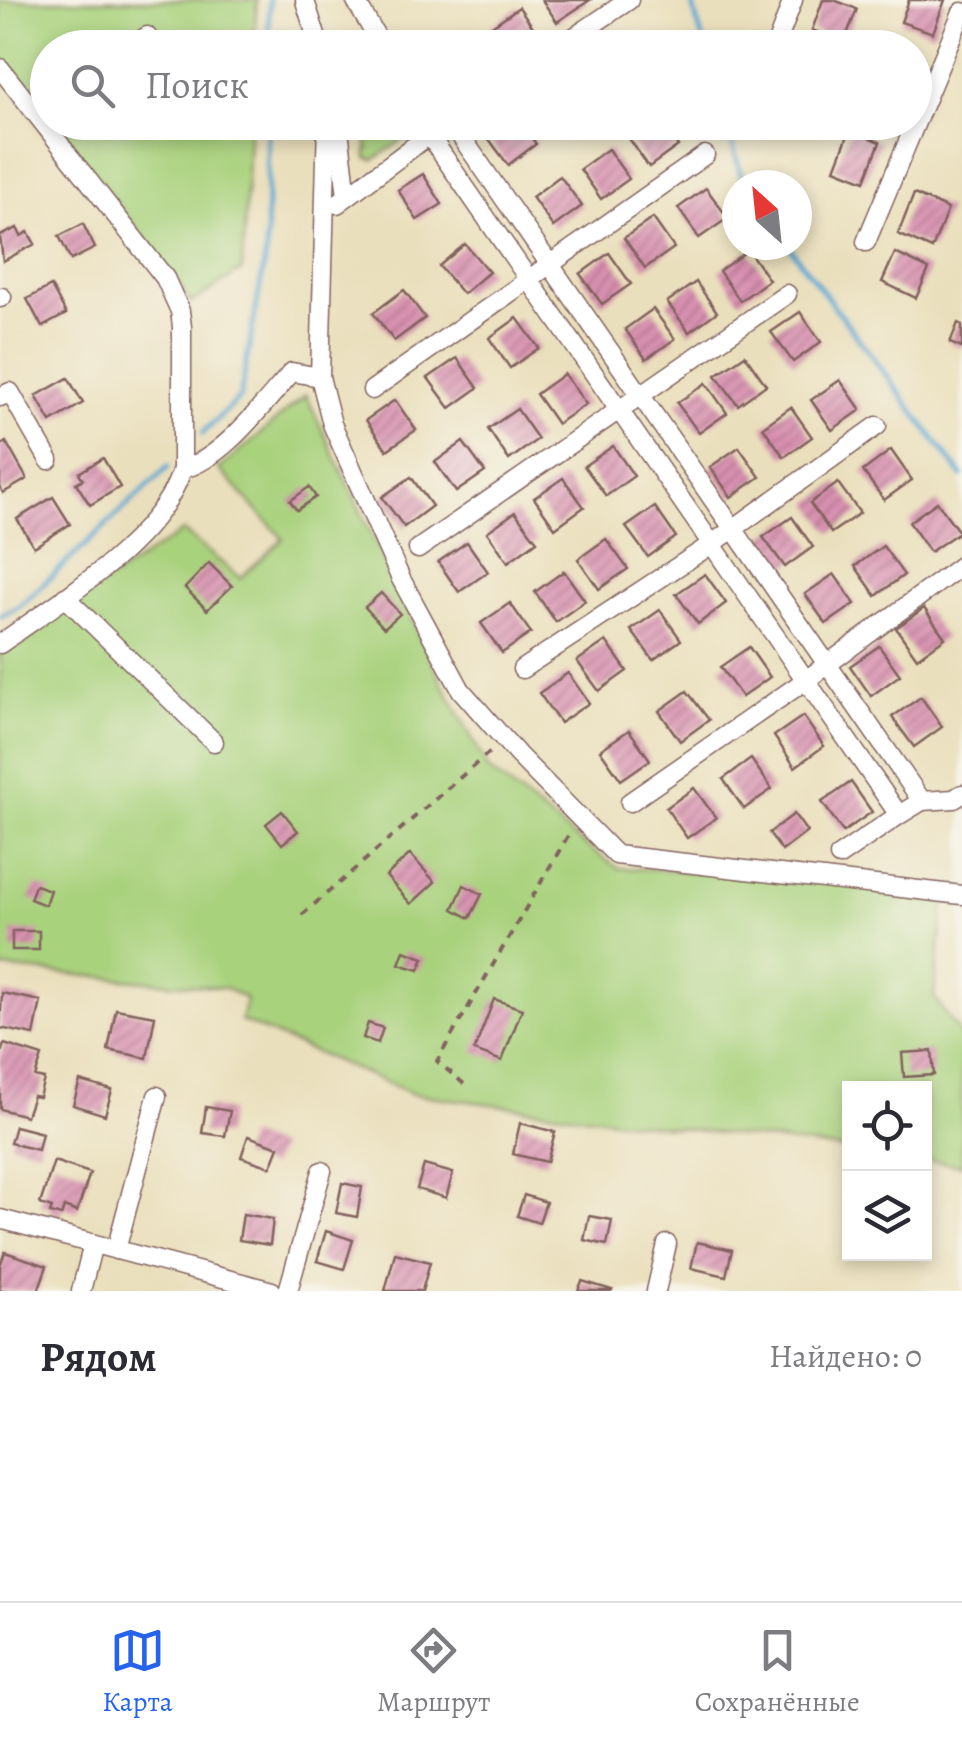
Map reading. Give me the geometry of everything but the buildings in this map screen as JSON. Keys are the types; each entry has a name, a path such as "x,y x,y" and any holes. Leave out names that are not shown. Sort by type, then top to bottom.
{"street":[{"path":"355,0 372,30"},
{"path":"584,30 628,0"},
{"path":"781,30 793,0"},
{"path":"305,1 314,30"},
{"path":"932,84 962,12"},
{"path":"0,68 30,100"},
{"path":"0,644 127,548 176,490 182,468 182,328 173,292 62,140"},
{"path":"327,140 320,377 332,424 402,579 461,690 504,740 616,854 962,895"},
{"path":"339,140 342,200 411,140"},
{"path":"432,140 899,816"},
{"path":"462,140 922,801"},
{"path":"866,242 909,140"},
{"path":"372,390 548,262 705,155"},
{"path":"418,549 787,294"},
{"path":"182,468 201,465 292,372 320,377"},
{"path":"0,398 10,392 50,460"},
{"path":"522,669 712,544 877,426"},
{"path":"630,802 962,565"},
{"path":"64,597 214,742"},
{"path":"839,856 922,801 954,799 962,794"},
{"path":"116,1250 156,1096"},
{"path":"288,1291 322,1171"},
{"path":"0,1219 272,1291"},
{"path":"81,1291 92,1244"},
{"path":"656,1291 668,1244"}],"path":[{"path":"302,916 504,740"},
{"path":"464,1084 437,1061 579,817"}],"green space":[{"path":"0,0 257,0 255,30 30,30 30,95 0,57"},
{"path":"66,140 249,140 242,270 191,303 179,282"},
{"path":"367,140 402,140 374,160 367,158"},
{"path":"306,395 436,671 489,770 618,868 787,874 945,896 934,997 962,1037 962,1165 932,1161 932,1081 842,1081 842,1149 413,1094 241,1021 246,999 225,988 0,968 0,653 183,531 240,578 283,539 219,469"}],"waterway":[{"path":"269,0 269,30"},
{"path":"691,0 700,30"},
{"path":"203,433 240,397 266,254 268,140"},
{"path":"731,140 740,170"},
{"path":"799,260 962,476"},
{"path":"0,616 20,606 168,467"}]}
